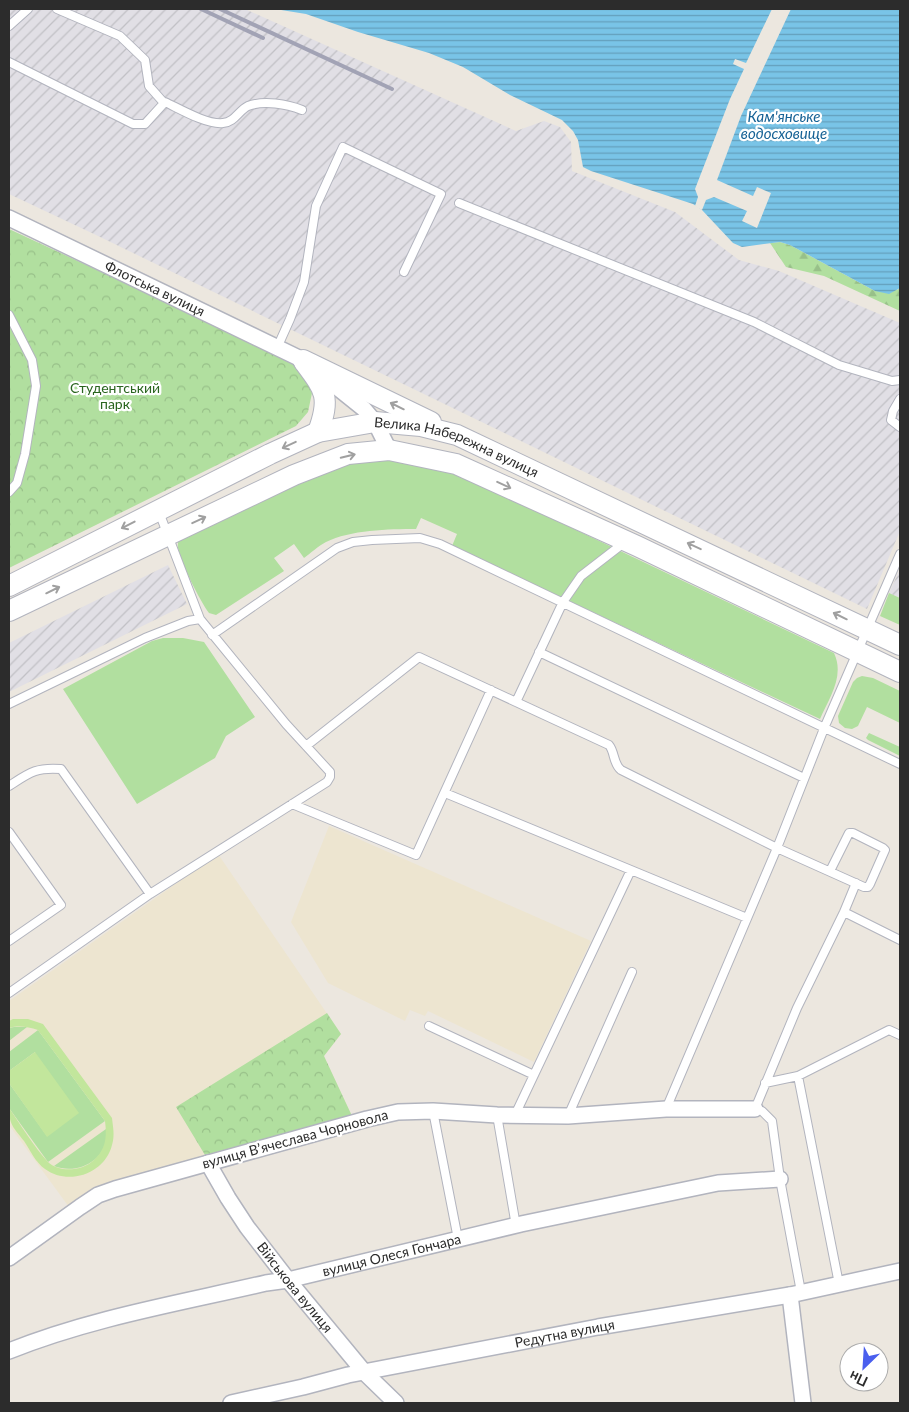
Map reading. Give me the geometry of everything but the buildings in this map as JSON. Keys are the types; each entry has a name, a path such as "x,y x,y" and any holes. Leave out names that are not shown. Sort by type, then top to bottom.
{"street":[{"name":"Флотська вулиця","path":"9,218 303,360 364,409 375,422 390,450"},
{"path":"303,360 325,395 324,416 318,432"},
{"path":"303,360 457,435"},
{"name":"Велика Набережна вулиця","path":"9,586 158,510 318,432 375,422 422,426 457,435 900,645"},
{"name":"Велика Набережна вулиця","path":"9,611 294,475 348,454 390,450 456,464 626,541 900,672"},
{"name":"вулиця Вʼячеслава Чорновола","path":"10,1252 98,1196 115,1189 208,1162 398,1112 433,1111 497,1115 568,1116 666,1109 754,1109"},
{"name":"Військова вулиця","path":"208,1162 247,1227 288,1280 366,1373 396,1403"},
{"name":"вулиця Олеся Гончара","path":"9,1352 110,1319 266,1283 288,1280 458,1239 718,1183 780,1179"},
{"name":"Редутна вулиця","path":"230,1403 303,1388 348,1375 598,1327 795,1294 900,1271"},
{"path":"795,1294 803,1403"}],"lane":[{"path":"9,26 28,9"},
{"path":"57,9 120,36 145,60 149,86 164,103 207,121 221,124 231,121 248,106 268,103 286,104 302,110"},
{"path":"9,62 133,124 145,124 164,103"},
{"path":"277,348 304,282 316,206 343,147 441,194 404,272"},
{"path":"459,203 754,322 839,365 892,381 900,380"},
{"path":"9,315 32,360 36,386 25,454 17,483 9,492"},
{"path":"900,399 893,411 891,420 900,428"},
{"path":"9,993 150,894 327,782 330,777 330,772 200,619 158,510"},
{"path":"212,635 337,548 353,542 420,538 440,544 900,764"},
{"path":"516,702 563,602 581,576 626,541"},
{"path":"666,1109 777,848 824,726 900,554"},
{"path":"9,704 145,638 188,621 200,619"},
{"path":"539,652 804,778"},
{"path":"306,746 419,657 609,745 618,768 621,770 777,848 864,887 868,887 870,884 885,853 883,848 853,833 849,833 830,871"},
{"path":"292,804 416,855 491,690"},
{"path":"9,786 29,772 46,768 61,769 150,894"},
{"path":"445,793 747,918"},
{"path":"9,832 61,905 9,941"},
{"path":"516,1115 631,870"},
{"path":"795,1294 772,1121 762,1111 754,1109 797,1008 844,912 856,883"},
{"path":"844,912 900,940"},
{"path":"568,1116 632,972"},
{"path":"429,1026 534,1075"},
{"path":"765,1083 798,1076 889,1030 900,1035"},
{"path":"798,1076 839,1284"},
{"path":"433,1111 458,1239"},
{"path":"497,1115 516,1226"}],"shaded area":[{"path":"9,9 245,9 516,131 544,121 560,127 571,142 572,171 675,212 739,260 779,271 900,323 900,531 867,609 9,194"},
{"path":"168,565 187,604 9,692 9,643"},
{"path":"900,569 900,598 889,593"},
{"path":"329,826 591,941 534,1062 428,1011 425,1016 410,1010 405,1021 328,983 291,922"},
{"path":"218,854 341,1034 324,1056 352,1116 205,1155 194,1161 69,1207 9,1125 9,1001"}],"green space":[{"name":"Студентський парк","path":"9,229 296,364 307,377 312,393 308,412 296,426 9,568"},
{"path":"780,242 790,245 875,291 897,290 900,288 900,311 824,276 786,267 770,243"},
{"path":"387,458 450,472 484,486 834,653 838,670 837,678 820,719 452,546 457,534 421,518 416,529 382,530 346,535 326,542 304,558 294,544 274,558 284,571 216,615 209,613 191,582 180,555 178,544 183,534 353,460"},
{"path":"889,593 900,598 900,625 880,616"},
{"path":"163,638 183,638 204,642 255,717 226,736 215,758 137,804 63,689 152,641"},
{"path":"862,676 873,678 900,691 900,723 867,707 858,726 852,729 845,728 839,723 838,716 853,682"},
{"path":"869,733 900,747 900,756 868,740 866,738"},
{"path":"327,1013 341,1034 324,1056 352,1116 205,1155 176,1107"},
{"path":"13,1019 28,1019 43,1024 112,1118 114,1135 112,1145 108,1155 94,1170 74,1177 54,1174 45,1169 33,1156 13,1126 9,1108 48,1162 53,1166 64,1169 78,1168 89,1164 101,1152 106,1137 105,1121 38,1030 23,1027 9,1028 9,1021"},
{"path":"27,1027 9,1041 9,1028"},
{"path":"38,1030 105,1121 48,1162 9,1108 9,1083 47,1136 35,1052 9,1071 9,1052"},
{"path":"35,1052 79,1113 47,1137 9,1083 9,1071"},
{"path":"106,1129 104,1148 91,1162 73,1169 54,1166"}],"water":[{"name":"Кам'янське водосховище","path":"275,9 900,9 900,288 889,294 875,291 790,245 780,242 742,247 733,243 702,210 693,204 583,167 578,140 573,131 562,120 510,95 463,67 429,53 306,14"}],"pier":[{"path":"772,9 791,9 741,116 717,180 753,196 757,187 771,193 757,228 742,221 747,211 714,197 706,200 702,210 698,208 695,206 698,197 695,189 730,99 744,69 733,64 735,59 746,63"}],"railway":[{"path":"201,9 263,38"},
{"path":"220,9 392,89"}]}
